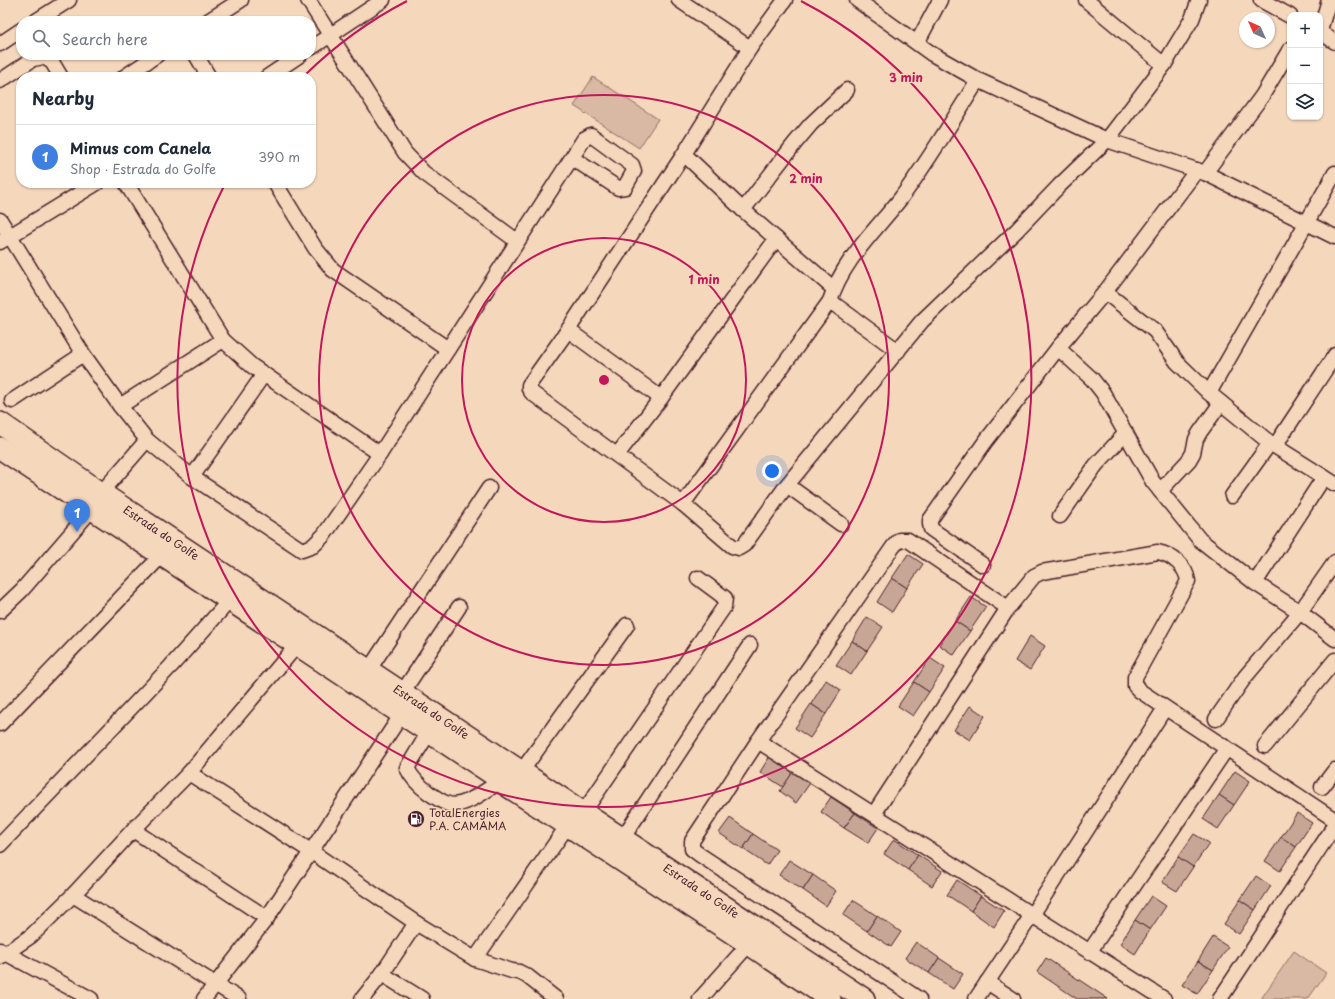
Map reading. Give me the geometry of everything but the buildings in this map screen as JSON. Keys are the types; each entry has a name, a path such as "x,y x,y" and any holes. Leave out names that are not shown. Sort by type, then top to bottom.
{"highway":[{"name":"Estrada do Golfe","path":"0,423 162,555 491,773 500,781 576,819 622,839 864,999"},
{"name":"Estrada do Golfe","path":"0,448 96,501 402,693 521,772 576,819 748,944 830,999"}],"street":[{"path":"44,16 69,0"},
{"path":"216,16 241,0"},
{"path":"308,0 405,153 424,173 517,241"},
{"path":"316,45 384,0"},
{"path":"679,0 750,48"},
{"path":"785,0 750,48 684,154 568,330 529,385 529,389 532,393 683,504 732,546 738,548 744,545 787,485 922,321 1017,230 1059,186 1107,140 1164,65 1192,19 1199,0"},
{"path":"857,0 917,43 978,80 1107,140 1201,172 1335,237"},
{"path":"917,43 940,0"},
{"path":"1086,0 1164,65"},
{"path":"1261,0 1287,14"},
{"path":"1323,21 1329,0"},
{"path":"0,44 16,33"},
{"path":"1323,33 1335,42"},
{"path":"983,565 931,529 930,520 985,442 1058,348 1105,292 1262,96 1287,54"},
{"path":"0,81 32,60"},
{"path":"49,60 52,62 58,72"},
{"path":"132,72 150,60"},
{"path":"199,60 206,72"},
{"path":"274,72 292,60"},
{"path":"683,504 832,295 852,260 916,176 978,80"},
{"path":"743,210 807,129 847,90"},
{"path":"684,154 776,239 832,295 898,351"},
{"path":"0,220 5,238 83,354 120,406 147,440 192,477 302,550 313,546 324,535 380,454 572,158"},
{"path":"1209,393 1335,173"},
{"path":"5,238 89,188"},
{"path":"129,188 223,340 247,362 380,454"},
{"path":"278,188 315,248 333,270 448,349"},
{"path":"617,455 661,398 776,239"},
{"path":"1105,292 1155,331 1177,362 1221,403 1272,444 1332,480 1254,584"},
{"path":"568,330 661,398"},
{"path":"120,406 223,340"},
{"path":"1058,348 1096,384 1103,393 1153,482 1200,540 1254,584 1300,612 1335,639"},
{"path":"12,401 83,354"},
{"path":"1232,496 1334,360"},
{"path":"192,477 264,374"},
{"path":"1160,491 1189,460 1193,453 1196,439 1221,403"},
{"path":"1060,516 1096,465 1126,433"},
{"path":"0,611 22,590 147,440"},
{"path":"787,485 841,524"},
{"path":"368,671 489,488"},
{"path":"919,999 700,855 692,849 692,841 758,741 893,546 899,540 908,540 1008,608"},
{"path":"874,814 1008,608 1034,576 1042,572 1158,552 1166,553 1182,566 1187,573 1188,581 1135,676 1135,686 1164,708 1335,820"},
{"path":"0,724 162,555"},
{"path":"1216,719 1245,677 1300,612 1335,562"},
{"path":"475,959 576,819 724,607 724,598 698,578"},
{"path":"0,845 171,666 230,600"},
{"path":"402,693 459,607"},
{"path":"521,772 627,625"},
{"path":"2,954 31,936 73,895 133,830 189,773 298,644"},
{"path":"622,839 750,645"},
{"path":"1265,746 1335,660"},
{"path":"976,999 1032,915 1164,708"},
{"path":"204,999 267,918 402,714"},
{"path":"429,732 407,768 420,787 434,797 449,805 462,803 477,796 500,781"},
{"path":"758,741 1090,951 1157,997"},
{"path":"1090,951 1227,748"},
{"path":"1322,787 1335,770"},
{"path":"189,773 312,852 416,923 475,959 519,972 527,976 556,999"},
{"path":"1220,999 1335,825"},
{"path":"133,830 267,918"},
{"path":"73,895 239,999"},
{"path":"362,999 382,974 416,923"},
{"path":"700,999 748,944"},
{"path":"2,954 91,999"},
{"path":"382,974 422,999"},
{"path":"987,982 1013,999"}],"shaded area":[{"path":"593,77 658,119 639,148 574,106"},
{"path":"1294,951 1326,973 1308,999 1261,999"}],"place":[{"name":"Mimus com Canela","path":"77,532"},
{"name":"TotalEnergies P.A. CAMAMA","path":"416,819"}]}
